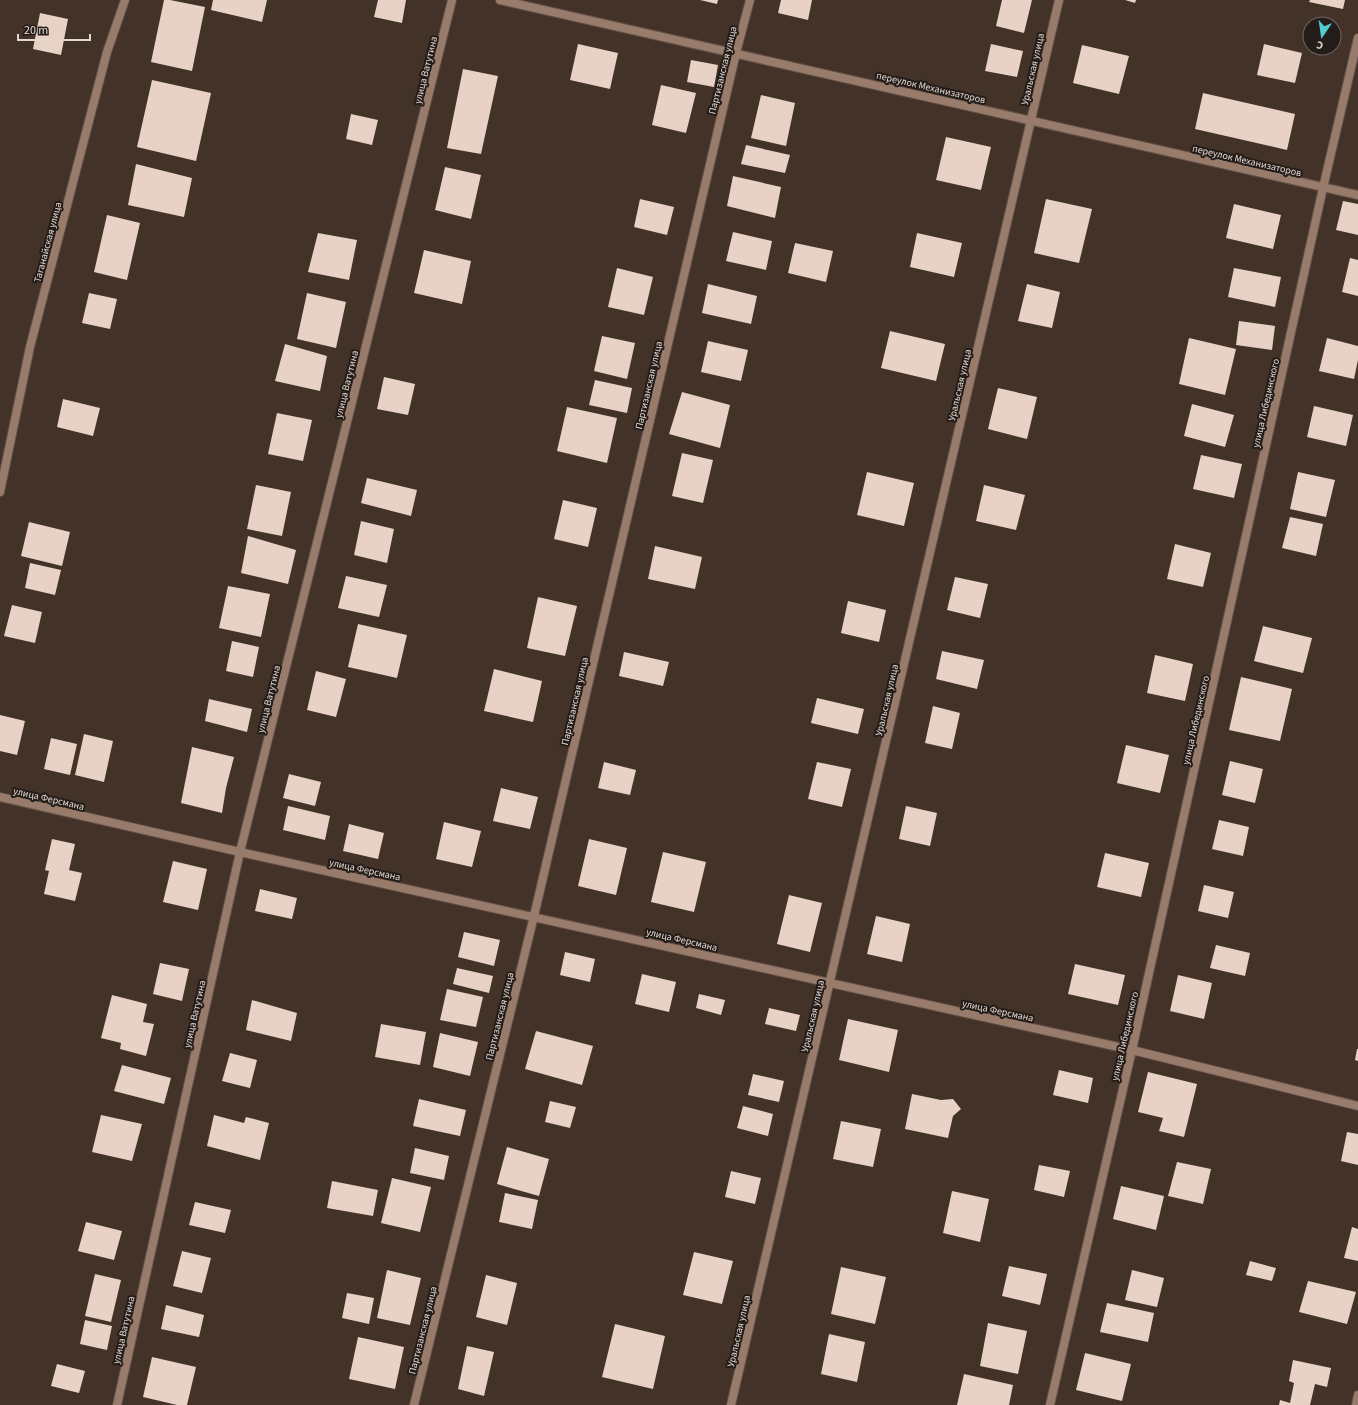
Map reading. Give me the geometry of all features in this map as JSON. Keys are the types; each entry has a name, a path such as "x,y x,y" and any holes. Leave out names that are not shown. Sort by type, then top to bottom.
{"street":[{"name":"Таганайская улица","path":"0,492 30,347 107,52 125,0"},
{"name":"улица Ватутина","path":"117,1405 240,852 452,0"},
{"name":"переулок Механизаторов","path":"500,0 1358,195"},
{"name":"Партизанская улица","path":"414,1405 534,916 736,53 750,0"},
{"name":"Уральская улица","path":"731,1405 1059,0"},
{"name":"улица Либединского","path":"1050,1405 1132,1050 1358,38"},
{"name":"улица Ферсмана","path":"0,797 240,852 534,916 1132,1050 1358,1106"},
{"path":"1356,1405 1358,1395"}],"building":[{"path":"164,0 205,7 192,71 151,62"},
{"path":"213,0 267,0 262,22 211,10"},
{"path":"378,0 406,0 402,23 374,17"},
{"path":"700,0 718,0 717,4"},
{"path":"781,0 812,0 808,20 778,13"},
{"path":"1002,0 1032,0 1024,33 996,26"},
{"path":"1125,0 1136,0 1135,3"},
{"path":"1310,0 1345,0 1343,9 1309,2"},
{"path":"40,13 68,19 61,55 33,49"},
{"path":"578,44 618,53 610,89 570,80"},
{"path":"991,44 1023,51 1017,77 985,71"},
{"path":"1264,44 1302,53 1295,83 1257,75"},
{"path":"1082,45 1129,56 1119,94 1073,83"},
{"path":"691,60 718,65 714,87 687,82"},
{"path":"463,69 498,76 481,154 447,148"},
{"path":"152,80 211,93 196,161 137,147"},
{"path":"661,85 696,93 686,133 652,125"},
{"path":"1203,93 1295,114 1287,150 1195,129"},
{"path":"761,95 795,103 786,146 751,138"},
{"path":"351,114 378,120 372,145 346,139"},
{"path":"946,137 991,147 981,190 936,180"},
{"path":"746,145 790,155 785,173 741,164"},
{"path":"136,164 192,178 184,217 128,205"},
{"path":"445,167 481,175 471,219 435,210"},
{"path":"733,176 781,187 775,218 727,206"},
{"path":"640,199 674,207 667,235 634,227"},
{"path":"1046,199 1092,209 1079,263 1034,253"},
{"path":"1343,201 1358,204 1358,235 1336,230"},
{"path":"1234,204 1281,215 1273,249 1226,238"},
{"path":"107,215 140,223 127,280 94,272"},
{"path":"733,232 772,241 766,270 726,261"},
{"path":"318,233 357,240 349,280 308,272"},
{"path":"917,233 962,243 954,277 910,267"},
{"path":"795,243 833,251 826,282 788,273"},
{"path":"424,250 471,261 462,304 414,293"},
{"path":"1350,258 1358,260 1358,296 1342,292"},
{"path":"617,268 653,277 644,315 608,307"},
{"path":"1234,268 1281,277 1275,307 1228,297"},
{"path":"708,284 757,296 751,324 702,313"},
{"path":"1027,284 1060,292 1052,328 1018,321"},
{"path":"89,293 117,299 110,329 82,323"},
{"path":"307,293 346,302 336,348 297,339"},
{"path":"1239,321 1275,326 1272,350 1236,345"},
{"path":"890,331 945,344 936,381 881,368"},
{"path":"602,336 635,343 627,379 594,371"},
{"path":"1189,338 1236,349 1225,395 1179,384"},
{"path":"1327,338 1358,346 1358,360 1354,379 1319,371"},
{"path":"708,341 748,350 741,381 701,372"},
{"path":"285,344 327,356 320,391 275,381"},
{"path":"384,377 415,384 408,415 377,409"},
{"path":"595,380 632,388 627,413 589,405"},
{"path":"998,388 1037,397 1027,439 988,429"},
{"path":"682,392 730,405 720,448 669,434"},
{"path":"63,399 100,408 93,436 57,427"},
{"path":"1192,404 1234,415 1225,447 1184,436"},
{"path":"1314,406 1353,415 1346,446 1307,437"},
{"path":"567,407 617,418 607,463 557,451"},
{"path":"277,413 312,420 303,461 268,454"},
{"path":"682,453 713,460 703,503 672,496"},
{"path":"1201,455 1242,464 1234,498 1193,489"},
{"path":"867,472 914,483 904,526 857,515"},
{"path":"1298,472 1335,480 1326,517 1290,509"},
{"path":"367,478 417,490 411,516 361,503"},
{"path":"256,485 291,492 282,536 247,529"},
{"path":"984,485 1025,495 1016,530 976,521"},
{"path":"563,500 597,508 588,547 554,539"},
{"path":"1290,517 1323,524 1316,556 1282,548"},
{"path":"361,521 394,529 387,563 354,555"},
{"path":"29,522 70,532 62,566 21,556"},
{"path":"248,536 296,550 288,584 241,573"},
{"path":"1175,544 1211,553 1203,587 1167,579"},
{"path":"655,546 702,557 695,589 648,579"},
{"path":"30,563 61,570 55,595 25,588"},
{"path":"346,576 387,585 379,617 338,608"},
{"path":"955,577 988,584 980,618 947,610"},
{"path":"228,586 270,594 261,637 219,628"},
{"path":"538,597 577,606 565,656 527,648"},
{"path":"848,601 886,610 879,642 841,633"},
{"path":"12,605 42,612 35,643 4,636"},
{"path":"358,624 407,635 397,678 348,667"},
{"path":"1263,626 1312,638 1303,673 1254,661"},
{"path":"232,641 259,647 253,677 226,671"},
{"path":"942,651 984,660 977,689 936,679"},
{"path":"624,652 669,662 663,686 619,676"},
{"path":"1155,655 1193,664 1185,701 1147,693"},
{"path":"494,669 542,681 533,722 484,711"},
{"path":"316,671 346,679 336,717 307,710"},
{"path":"1241,677 1292,689 1280,741 1229,730"},
{"path":"817,698 864,709 858,734 811,723"},
{"path":"209,699 252,709 247,732 205,721"},
{"path":"933,706 960,713 952,749 925,743"},
{"path":"0,715 25,721 17,755 0,751"},
{"path":"84,734 113,741 104,782 75,775"},
{"path":"51,738 77,744 70,775 44,769"},
{"path":"1126,745 1169,755 1160,793 1117,783"},
{"path":"192,747 234,757 226,788 222,813 181,803"},
{"path":"1230,761 1263,769 1255,803 1222,795"},
{"path":"604,762 636,770 630,795 598,788"},
{"path":"817,762 851,769 842,807 808,799"},
{"path":"289,774 321,782 315,806 283,798"},
{"path":"501,788 538,797 530,829 493,821"},
{"path":"288,806 330,816 325,840 283,830"},
{"path":"906,806 937,813 930,846 899,839"},
{"path":"1219,820 1249,827 1243,856 1212,849"},
{"path":"444,822 481,831 472,867 436,859"},
{"path":"349,824 384,833 378,859 343,851"},
{"path":"52,839 75,844 69,870 82,873 75,901 44,894 49,871 45,870"},
{"path":"589,839 627,848 616,895 578,886"},
{"path":"663,852 706,862 694,912 651,902"},
{"path":"1105,853 1149,863 1141,897 1097,887"},
{"path":"173,861 207,869 198,910 163,902"},
{"path":"1204,885 1234,892 1228,918 1198,911"},
{"path":"260,889 297,898 292,919 255,911"},
{"path":"789,895 822,903 810,952 777,944"},
{"path":"876,916 910,924 902,962 867,954"},
{"path":"464,932 500,940 494,966 458,957"},
{"path":"1216,945 1250,953 1245,976 1210,968"},
{"path":"565,952 595,959 590,982 560,975"},
{"path":"160,963 189,969 182,1001 153,994"},
{"path":"1075,964 1125,975 1118,1005 1068,994"},
{"path":"457,968 493,976 489,993 453,984"},
{"path":"642,974 676,982 669,1012 635,1004"},
{"path":"1178,975 1212,983 1204,1019 1170,1011"},
{"path":"447,989 483,997 476,1027 440,1020"},
{"path":"699,994 725,1000 721,1015 696,1008"},
{"path":"112,995 147,1004 143,1022 154,1024 146,1056 120,1049 121,1043 101,1038"},
{"path":"252,1000 297,1013 291,1041 246,1030"},
{"path":"769,1008 800,1015 796,1031 765,1024"},
{"path":"848,1019 898,1030 889,1072 839,1060"},
{"path":"381,1024 426,1032 420,1065 375,1057"},
{"path":"536,1031 593,1046 582,1085 525,1069"},
{"path":"440,1033 478,1042 470,1076 433,1067"},
{"path":"1358,1049 1358,1061 1355,1060"},
{"path":"230,1053 257,1060 250,1088 222,1081"},
{"path":"122,1065 171,1078 164,1104 114,1091"},
{"path":"1059,1070 1093,1078 1088,1103 1053,1095"},
{"path":"1148,1072 1197,1084 1184,1137 1159,1131 1163,1118 1138,1112"},
{"path":"753,1074 784,1081 779,1102 748,1095"},
{"path":"912,1094 941,1100 953,1099 961,1109 953,1116 948,1138 905,1129"},
{"path":"419,1099 466,1110 460,1136 413,1126"},
{"path":"550,1101 576,1107 570,1128 545,1122"},
{"path":"743,1106 773,1114 768,1136 737,1128"},
{"path":"101,1115 142,1124 132,1161 92,1152"},
{"path":"214,1115 244,1123 246,1117 269,1123 260,1160 207,1146"},
{"path":"841,1121 881,1129 873,1167 833,1159"},
{"path":"1347,1132 1358,1134 1358,1165 1341,1161"},
{"path":"507,1147 549,1159 539,1196 497,1184"},
{"path":"415,1148 449,1156 444,1180 410,1173"},
{"path":"1177,1162 1211,1169 1203,1204 1168,1196"},
{"path":"1039,1165 1070,1171 1064,1197 1034,1190"},
{"path":"731,1171 761,1178 755,1204 725,1197"},
{"path":"392,1178 431,1187 420,1232 381,1223"},
{"path":"332,1181 378,1190 373,1216 327,1208"},
{"path":"1121,1186 1164,1196 1156,1230 1113,1219"},
{"path":"952,1191 989,1199 980,1242 943,1233"},
{"path":"505,1193 538,1200 532,1229 499,1222"},
{"path":"195,1202 231,1210 225,1233 189,1225"},
{"path":"86,1222 122,1231 114,1260 78,1251"},
{"path":"1352,1227 1358,1229 1358,1261 1344,1258"},
{"path":"182,1251 211,1258 202,1293 173,1286"},
{"path":"694,1252 733,1261 722,1304 683,1295"},
{"path":"1250,1261 1276,1268 1272,1281 1246,1275"},
{"path":"1009,1266 1047,1274 1040,1305 1002,1296"},
{"path":"841,1267 886,1277 875,1324 831,1314"},
{"path":"387,1270 421,1278 410,1325 377,1318"},
{"path":"1132,1270 1164,1278 1157,1307 1125,1300"},
{"path":"95,1274 121,1280 111,1322 85,1316"},
{"path":"486,1275 517,1283 507,1325 476,1317"},
{"path":"1308,1281 1356,1292 1347,1324 1299,1312"},
{"path":"347,1293 374,1298 369,1324 342,1318"},
{"path":"1107,1303 1154,1313 1148,1342 1100,1332"},
{"path":"166,1305 204,1315 199,1337 161,1329"},
{"path":"85,1320 112,1326 107,1350 80,1344"},
{"path":"988,1323 1027,1331 1018,1374 980,1366"},
{"path":"615,1324 665,1336 653,1389 602,1377"},
{"path":"829,1334 865,1342 857,1382 821,1374"},
{"path":"358,1337 404,1347 395,1389 349,1379"},
{"path":"467,1346 494,1352 484,1396 458,1389"},
{"path":"1085,1353 1131,1364 1122,1401 1076,1390"},
{"path":"152,1357 196,1367 187,1405 177,1405 143,1397"},
{"path":"1293,1360 1331,1368 1327,1387 1315,1384 1310,1405 1279,1405 1280,1400 1290,1403 1294,1383 1289,1381"},
{"path":"57,1364 85,1371 79,1393 51,1386"},
{"path":"964,1374 1013,1385 1009,1405 957,1405"}]}
